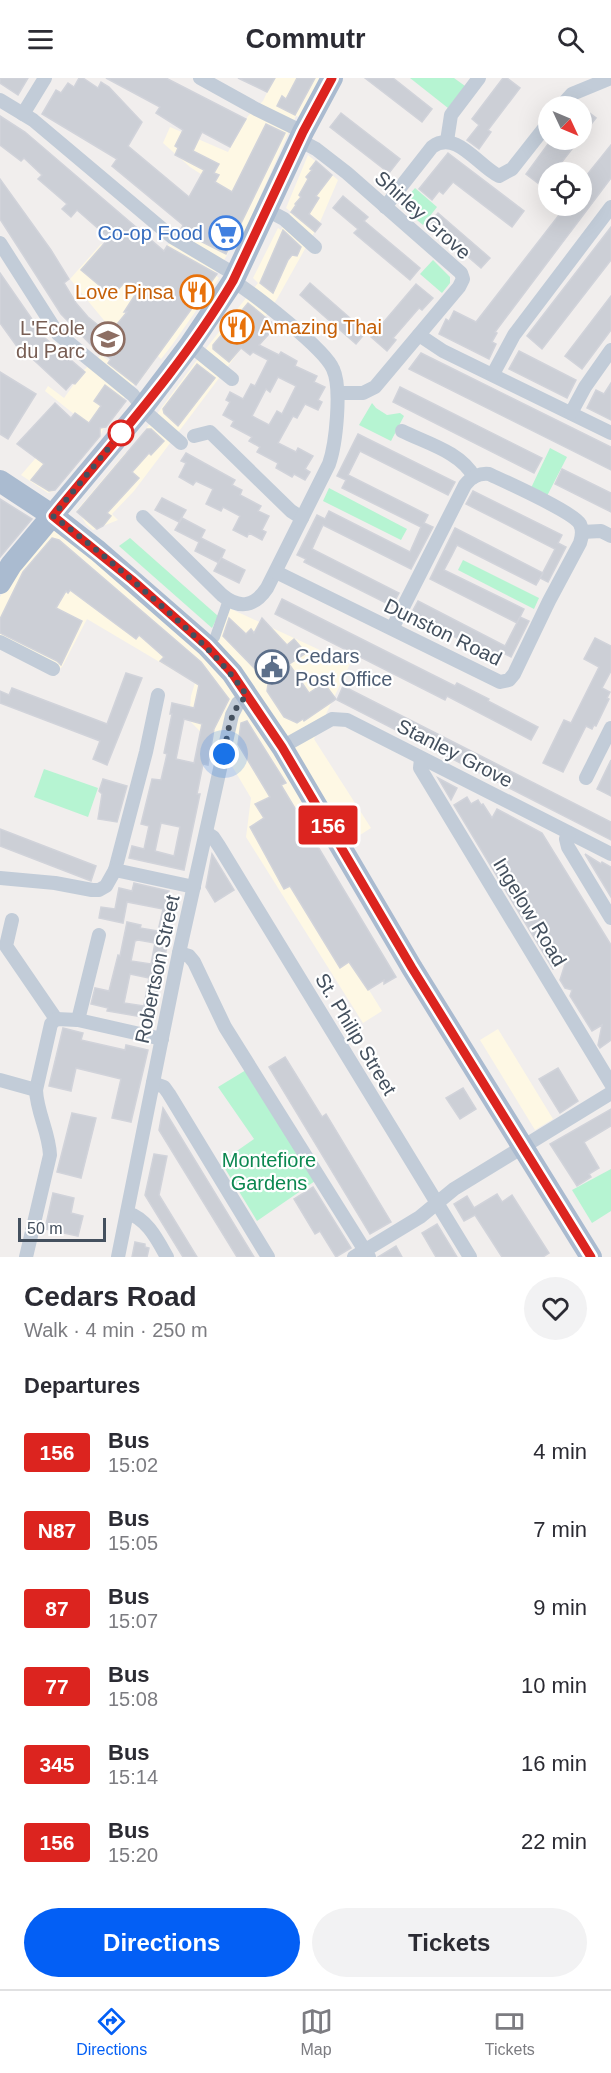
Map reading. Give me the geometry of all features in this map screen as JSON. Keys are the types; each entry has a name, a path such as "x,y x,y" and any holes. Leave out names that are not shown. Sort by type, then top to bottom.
{"main road":[{"path":"0,583 11,565 142,407 190,345 235,278 301,136 332,78"},
{"path":"0,481 53,516 132,580 207,646 232,673 282,747 412,968 590,1257"}],"street":[{"path":"23,114 45,78"},
{"name":"Shirley Grove","path":"200,78 301,136 462,275 463,279 459,287 375,387 363,393 338,393"},
{"path":"447,141 452,115 479,78"},
{"path":"570,96 611,78"},
{"path":"0,100 39,125 172,237 235,278 327,359 334,371 338,393 332,457 276,572 261,597 255,602 242,604 228,600 143,517"},
{"path":"385,207 438,142 456,143 499,176 512,169 538,136"},
{"path":"493,374 514,335 611,207"},
{"path":"267,210 284,219 315,247"},
{"path":"0,243 58,334 133,395 142,407 181,443"},
{"path":"419,335 443,351 611,434"},
{"path":"190,345 232,379"},
{"path":"571,413 585,387 611,350"},
{"path":"402,431 460,460 474,477"},
{"path":"194,436 210,432 291,511 302,518"},
{"path":"392,629 465,485 483,473 559,509 575,519 580,524 582,532 601,531 611,536"},
{"name":"Dunston Road","path":"276,572 500,682 508,680 514,674 580,543 582,532"},
{"path":"216,637 228,600"},
{"path":"0,642 53,669"},
{"path":"0,878 92,890 99,890 106,886 115,870 146,753 158,695"},
{"name":"Robertson Street","path":"118,1257 179,953 232,715 238,703 247,696"},
{"name":"Stanley Grove","path":"282,747 332,719 347,720 611,854"},
{"path":"586,778 611,728"},
{"name":"Ingelow Road","path":"421,759 420,768 611,1084"},
{"path":"568,832 566,839 568,847 611,918"},
{"name":"St. Philip Street","path":"207,833 219,846 470,1257"},
{"path":"115,870 194,887"},
{"path":"12,920 6,946 56,1019"},
{"path":"78,1020 99,935"},
{"path":"179,953 189,956 194,962 225,1027 363,1255 420,1217 454,1189 611,1093"},
{"path":"26,1257 50,1155 49,1139 36,1103 36,1090 51,1024 56,1019 78,1020 162,1039"},
{"path":"0,1080 36,1090"},
{"path":"153,1083 164,1087 268,1257"},
{"path":"127,1214 134,1215 147,1226 167,1257"}],"shaded area":[{"path":"274,78 319,78 300,117 296,116 243,235 238,232 226,257 214,274 219,278 172,345 161,359 158,356 139,382 135,383 122,401 123,405 103,429 100,437 54,491 48,493 21,475 74,414 45,391 48,386 64,398 84,370 101,355 110,362 133,334 116,324 107,324 70,279 101,244 147,272 180,230 207,178 190,167 163,143 170,127 228,152 248,116 263,101"},
{"path":"308,155 338,180 320,222 277,299 134,491 112,514 118,520 93,530 77,510 126,452 128,453 258,283 253,278 278,228 281,230 291,212 286,208"},
{"path":"59,528 208,638 229,608 350,664 314,739 371,828 344,845 313,800 272,833 382,1011 363,1023 246,837 251,798 229,761 189,720 191,696 195,683 87,619 62,667 58,670 0,639 0,597 6,586 51,530"},
{"path":"498,1029 553,1119 535,1130 480,1040"}],"green space":[{"path":"410,78 454,78 465,86 448,108"},
{"path":"415,188 437,207 423,225 400,206"},
{"path":"433,260 450,277 450,283 442,293 420,274"},
{"path":"372,403 387,415 400,413 404,416 391,441 359,425"},
{"path":"550,448 567,457 547,496 531,488"},
{"path":"329,488 407,529 401,540 323,501"},
{"path":"130,538 218,616 212,628 119,546"},
{"path":"463,560 539,598 534,609 458,570"},
{"path":"44,769 98,788 88,817 34,797"},
{"name":"Montefiore Gardens","path":"246,1070 315,1181 257,1221 221,1162 254,1139 218,1087"},
{"path":"611,1169 611,1211 592,1223 572,1190"}],"building":[{"path":"0,78 28,78 18,95 0,83"},
{"path":"79,78 83,78 98,88 101,82 109,87 142,122 128,146 189,197 204,170 175,155 178,148 175,146 183,130 156,113 160,107 106,78 166,78 246,119 230,147 202,132 193,151 219,164 214,173 219,175 215,182 232,192 266,124 285,133 226,254 180,231 183,225 112,166 117,159 42,114 56,90 61,93 68,83 74,87"},
{"path":"238,78 275,78 267,92"},
{"path":"297,78 315,78 295,115 277,106 282,96 286,99"},
{"path":"365,78 393,78 432,109 422,122"},
{"path":"503,78 507,78 520,88 488,130 491,132 479,149 467,140 479,125 472,119"},
{"path":"341,113 400,159 389,173 330,127"},
{"path":"0,116 25,132 164,251 167,246 217,274 136,385 108,363 111,359 92,346 61,314 0,219 0,179 69,279 64,283 76,303 88,317 109,334 127,312 124,312 137,292 124,283 112,296 81,270 109,238 77,210 71,217 62,209 67,204 38,179 42,175 24,158 21,161 0,145"},
{"path":"611,145 611,178 592,203 592,169"},
{"path":"544,150 571,150 562,162 538,162 538,183 526,174"},
{"path":"448,153 524,211 512,227 453,182 443,194 439,191 432,200 419,189"},
{"path":"316,161 332,175 316,196 319,198 309,214 321,224 315,232 291,212 301,197 299,195 308,179 306,177"},
{"path":"343,196 368,217 364,221 420,268 410,280 354,233 358,229 333,208"},
{"path":"438,213 490,258 481,268 429,223"},
{"path":"558,216 582,216 495,332 497,333 492,342 496,344 489,359 439,334 446,319 449,321 454,311 476,322"},
{"path":"611,227 611,260 542,349 527,336"},
{"path":"283,230 301,247 297,256 292,255 288,260 273,293 260,283"},
{"path":"0,273 45,338 85,372 75,384 72,383 66,390 23,350 21,352 0,323"},
{"path":"310,283 366,332 356,344 300,295"},
{"path":"416,284 433,298 422,310 419,308 393,338 396,340 387,351 371,337"},
{"path":"611,296 611,330 582,369 565,356"},
{"path":"248,303 276,326 259,345 279,355 281,352 297,361 295,366 317,376 314,382 325,387 318,400 322,402 318,410 305,404 297,418 293,416 278,443 296,452 298,448 313,456 305,469 310,472 305,480 294,474 292,477 276,468 278,463 257,452 260,447 249,441 252,437 231,426 234,421 223,415 230,402 226,400 230,392 243,399 251,384 255,386 268,360 253,352 250,355 241,348 229,362 213,349 213,345","holes":["278,377 296,386 282,414 277,411 269,425 252,416 266,389 270,392"]},
{"path":"519,351 576,380 567,398 509,369"},
{"path":"421,353 611,447 611,470 409,369"},
{"path":"197,364 215,378 178,426 164,413 163,409"},
{"path":"0,372 36,394 8,439 0,434"},
{"path":"611,383 611,420 587,408 596,390 604,394"},
{"path":"105,385 126,401 106,427 100,428 100,436 55,490 49,491 31,480 44,464 17,444 55,403 71,418 75,413 89,423 101,406 94,401"},
{"path":"400,387 542,458 534,473 393,402"},
{"path":"147,429 151,429 164,441 151,455 149,453 132,472 139,478 107,513 111,516 103,526 97,529 77,512"},
{"path":"358,434 455,482 448,495 360,451 348,475 428,515 424,523 433,527 411,569 323,525 312,549 399,593 392,606 304,562 306,559 297,555 317,515 325,519 329,511 410,552 421,527 342,488 346,480 337,476"},
{"path":"186,453 235,480 232,485 242,490 240,495 261,506 258,511 269,516 262,530 266,532 262,540 249,533 247,537 233,530 240,516 223,507 221,511 206,504 213,489 196,481 193,485 179,477 186,463 181,461"},
{"path":"562,469 611,493 611,512 555,484"},
{"path":"473,491 562,535 558,543 566,547 548,582 540,578 555,549 466,504"},
{"path":"162,498 186,510 179,522 155,510"},
{"path":"0,499 32,519 0,557"},
{"path":"182,518 205,530 201,538 225,550 219,563 195,551 199,542 175,530"},
{"path":"455,528 543,573 536,585 457,545 444,570 524,609 517,623 430,579"},
{"path":"52,538 59,540 201,662 229,699 214,729 208,765 203,764 197,794 200,794 184,870 129,858 132,846 144,849 149,826 141,824 152,779 161,780 167,754 164,753 172,703 194,708 199,685 160,661 164,657 139,635 136,639 70,590 68,593 66,591 56,608 82,621 61,665 0,633 0,619 23,572","holes":["184,719 202,724 194,763 176,759","161,823 180,827 174,856 155,851"]},
{"path":"221,558 245,570 239,583 214,571"},
{"path":"282,599 455,686 457,683 489,699 488,701 538,727 531,740 447,696 445,700 275,614"},
{"path":"418,601 505,646 520,617 529,621 511,657 503,653 499,660 411,614"},
{"path":"229,618 246,634 251,629 254,633 262,618 287,645 294,639 306,653 289,664 309,693 324,683 336,699 304,721 303,719 297,723 284,717 267,691 268,684 261,671 259,673 223,636"},
{"path":"595,638 611,646 611,671 602,688 610,692 607,698 609,699 596,726 594,725 592,729 586,726 563,772 543,763 564,720 571,723 599,667 584,659"},
{"path":"126,673 142,678 107,765 93,759 100,741 0,703 0,691 9,695 12,688 107,724"},
{"path":"343,686 611,822 611,840 337,700"},
{"path":"247,721 286,783 281,785 396,977 384,984 384,980 368,990 349,962 340,968 290,886 284,889 250,827 264,818 255,804 270,797 238,744 241,723"},
{"path":"611,760 611,796 597,789"},
{"path":"438,778 457,788 451,800"},
{"path":"103,779 127,786 117,822 98,819 102,794 99,791"},
{"path":"467,797 471,804 478,800 481,805 483,804 492,818 497,809 542,833 611,945 611,1040 600,1048 598,1045 602,1025 592,1031 570,996 572,990 565,988 560,980 566,961 553,969 454,805"},
{"path":"0,829 96,866 91,881 0,846"},
{"path":"212,854 234,890 215,902 206,887"},
{"path":"585,854 611,867 611,897"},
{"path":"134,883 169,891 167,898 177,900 152,1016 143,1014 142,1017 107,1011 108,1008 91,1004 95,988 109,991 118,955 120,956 127,922 141,925 140,928 158,931 163,909 127,902 123,923 99,918 101,907 115,909 119,888 132,891","holes":["135,941 155,943 151,964 131,961","130,974 149,978 144,1006 124,1003"]},
{"path":"63,1028 83,1033 81,1040 125,1050 126,1045 148,1050 131,1122 112,1118 121,1079 76,1068 71,1091 49,1086"},
{"path":"285,1057 322,1117 326,1114 391,1222 370,1234 269,1067"},
{"path":"558,1068 578,1101 560,1113 539,1079"},
{"path":"463,1088 476,1109 460,1119 446,1098"},
{"path":"163,1108 254,1257 237,1257 159,1130"},
{"path":"611,1109 611,1126 584,1142 599,1168 589,1174 591,1177 577,1186 550,1144"},
{"path":"72,1113 96,1118 81,1178 57,1172"},
{"path":"154,1154 167,1156 159,1195 197,1257 183,1257 145,1195"},
{"path":"313,1187 351,1248 336,1257 320,1231 315,1234 294,1199"},
{"path":"53,1193 74,1198 71,1213 83,1216 78,1236 45,1229"},
{"path":"497,1194 502,1202 512,1195 549,1253 543,1257 502,1257 475,1215 464,1221 454,1204 467,1196 474,1208"},
{"path":"437,1224 457,1257 436,1257 422,1233"},
{"path":"135,1242 145,1244 145,1247 149,1248 147,1257 132,1257"},
{"path":"396,1246 402,1257 378,1257"}],"bus line":[{"name":"156","path":"332,78 303,132 233,281 220,303 142,407 53,516 132,580 207,646 232,673 282,747 412,968 591,1257"}],"place":[{"name":"Co-op Food","path":"226,233"},
{"name":"Love Pinsa","path":"197,292"},
{"name":"Amazing Thai","path":"237,327"},
{"name":"L'Ecole du Parc","path":"108,339"},
{"name":"Cedars Post Office","path":"272,667"}],"route":[{"path":"121,433 53,516 132,580 207,646 232,673 247,696 238,703 232,715 224,754"}]}
